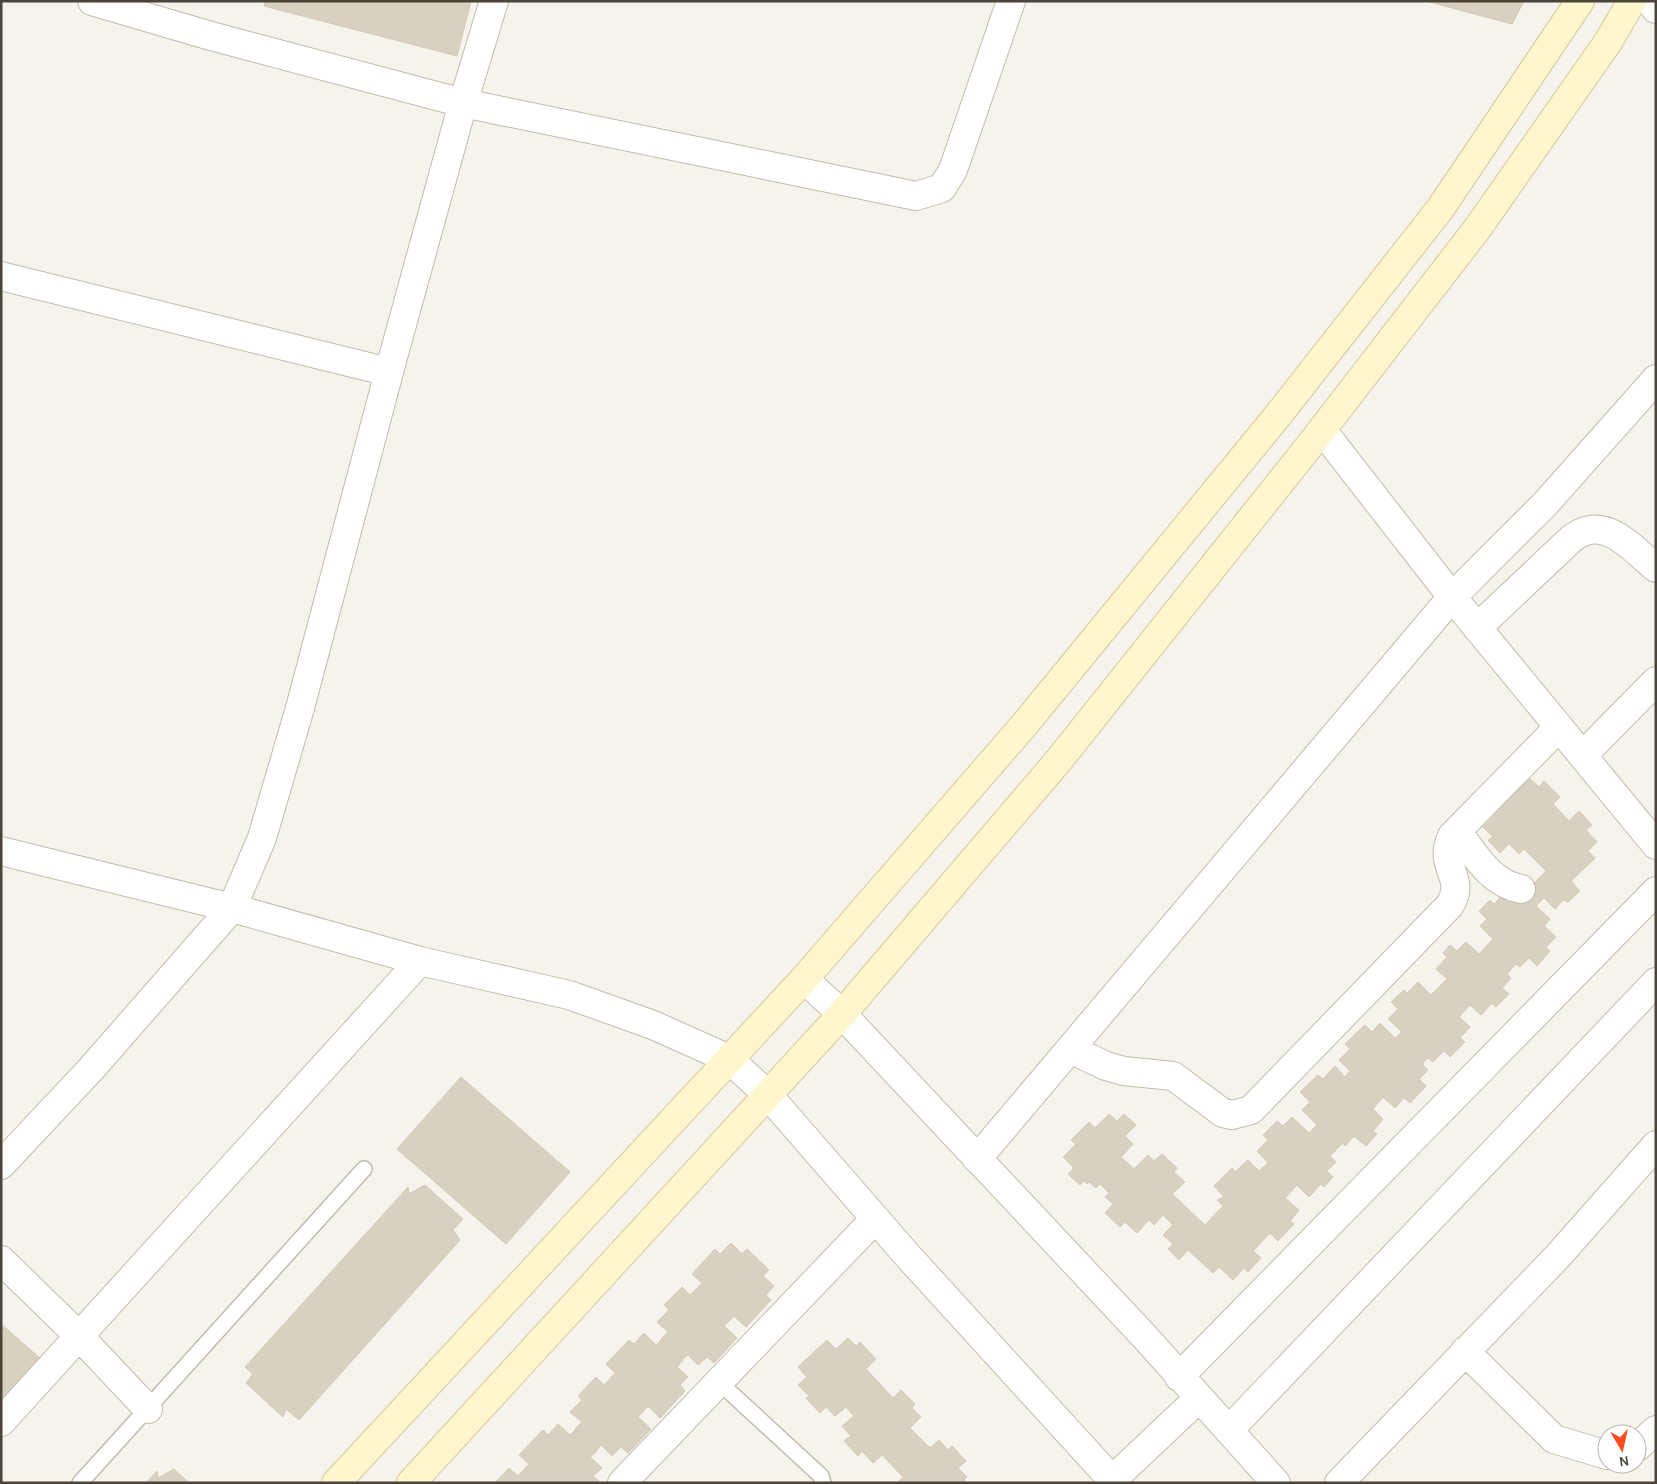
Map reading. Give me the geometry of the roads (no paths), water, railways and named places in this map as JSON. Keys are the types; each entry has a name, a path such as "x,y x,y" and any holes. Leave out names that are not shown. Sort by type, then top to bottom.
{"main road":[{"path":"336,1483 804,979 1025,724 1291,399 1440,209 1580,1"},
{"path":"411,1483 842,1014 1059,760 1322,430 1477,228 1608,42 1632,1"}],"street":[{"path":"92,1 211,36 463,102 916,196 942,188 953,170 1011,1"},
{"path":"1,1165 91,1069 232,908 262,838 289,745 463,102 494,1"},
{"path":"1650,1 1656,9"},
{"path":"1,276 389,372"},
{"path":"977,1159 1452,597 1544,504 1656,379"},
{"path":"1322,430 1452,597 1656,845"},
{"path":"1477,628 1577,534 1586,530 1596,528 1614,534 1656,568"},
{"path":"1582,755 1656,681"},
{"path":"1070,1049 1106,1066 1124,1071 1173,1076 1223,1113 1237,1115 1251,1110 1450,906 1456,891 1456,883 1447,862 1446,852 1457,831 1559,727"},
{"path":"1457,831 1493,877 1506,885 1521,889"},
{"path":"1,851 232,908 420,961 569,996 652,1025 729,1059 767,1094 875,1219 1112,1482 1199,1398"},
{"path":"1179,1377 1656,891"},
{"path":"1,1422 420,961"},
{"path":"804,979 842,1014 1229,1430 1276,1483"},
{"path":"1229,1430 1656,982"},
{"path":"1338,1483 1558,1256 1656,1145"},
{"path":"622,1483 875,1219"},
{"path":"1,1260 79,1336 148,1409"},
{"path":"1465,1351 1554,1439 1597,1452"}],"lane":[{"path":"80,1483 364,1169"},
{"path":"719,1382 821,1476 823,1483"}]}
